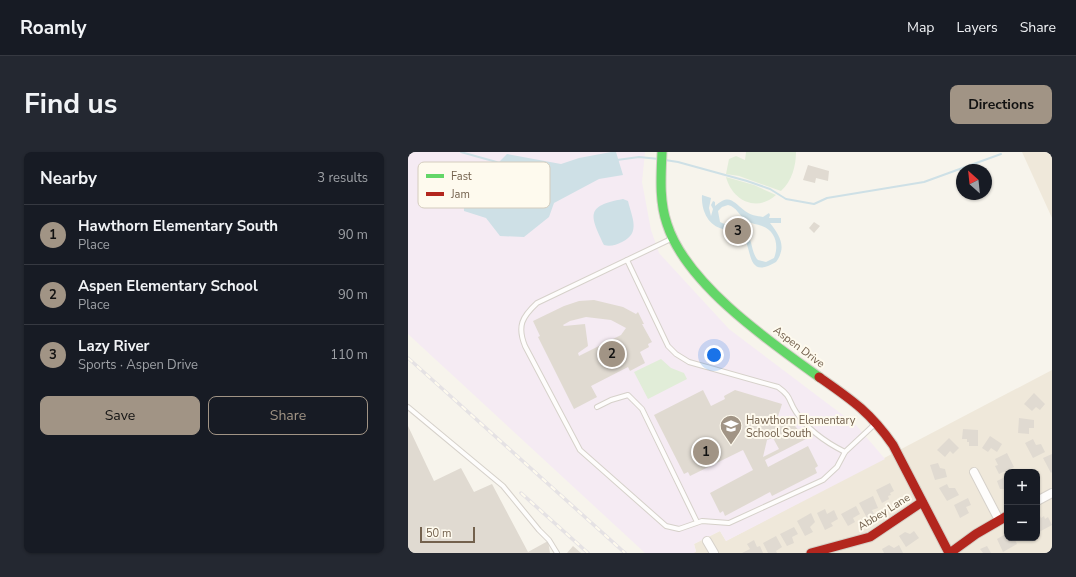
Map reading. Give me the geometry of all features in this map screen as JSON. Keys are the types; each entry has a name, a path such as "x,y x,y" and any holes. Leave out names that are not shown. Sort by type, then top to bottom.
{"street":[{"name":"Aspen Drive","path":"662,152 661,198 668,226 679,251 692,271 712,291 773,343 861,406 877,422 893,446 950,553"},
{"path":"950,553 976,534 1003,518 974,472"},
{"path":"1040,499 1052,493"},
{"name":"Abbey Lane","path":"811,553 828,547 862,540 877,533 922,502"},
{"path":"707,541 714,553"}],"lane":[{"path":"673,238 537,303 528,311 522,323 521,335 580,450 666,526 679,529 702,521 729,523 756,512 823,480 837,467 845,452 877,422"},
{"path":"627,260 668,346 676,354 689,362 778,387 788,394 796,411 811,429 829,444 845,452"},
{"path":"597,407 612,400 628,396 642,409 697,522"},
{"path":"408,407 503,486 549,540 557,553"}],"shaded area":[{"path":"408,152 645,152 642,182 651,230 659,253 729,329 856,425 885,459 726,541 720,531 694,544 696,552 693,553 645,553 408,334"},
{"path":"616,152 623,175 599,179 554,203 549,217 524,237 500,236 486,218 464,211 464,208 550,208 550,162 499,162 507,154 561,164 579,158"},
{"path":"1022,152 1052,152 1052,218"},
{"path":"702,195 711,198 709,208 711,216 713,209 711,205 713,201 715,202 715,206 728,199 751,214 763,217 769,213 769,218 781,218 781,223 770,223 777,232 782,246 776,262 766,267 755,265 743,237 737,232 713,225 704,212","holes":["728,205 747,221 767,228 770,231 776,244 774,258 766,262 758,260 746,233 740,228 720,222 718,211 722,207"]},
{"path":"623,199 628,201 633,219 634,224 632,234 618,244 606,246 604,245 596,226 594,213 602,205"},
{"path":"1052,370 1052,553 693,553 696,551 694,544 720,531 726,541"}],"green space":[{"path":"746,152 796,152 793,173 788,183 781,191 739,176 726,174 729,159 736,156 745,160"},
{"path":"726,177 754,185 776,195 761,203 746,201 739,198 734,192"},
{"path":"661,359 671,368 684,373 687,379 648,399 634,372"}],"building":[{"path":"808,165 829,171 828,181 816,178 815,183 803,180"},
{"path":"814,222 820,226 814,233 809,228"},
{"path":"594,300 623,307 636,314 638,312 644,324 642,324 652,342 648,344 649,347 640,352 645,363 630,371 628,367 591,386 597,397 574,409 538,337 540,336 533,321 564,306 579,301","holes":["586,317 611,320 626,328 621,335 579,356 578,353 588,346 585,324 563,325 570,321"]},
{"path":"703,390 711,406 725,399 724,396 735,390 782,404 775,426 790,420 806,439 765,460 768,467 808,446 818,466 815,468 817,473 772,496 770,492 725,516 723,511 720,513 710,493 753,470 743,450 690,476 688,472 684,474 654,415","holes":["773,438 779,449 763,457 767,440"]},
{"path":"1034,393 1045,404 1040,410 1036,407 1032,411 1024,404"},
{"path":"1019,418 1034,420 1034,428 1029,428 1029,434 1018,433"},
{"path":"408,426 434,481 461,468 474,492 492,484 528,552 548,541 550,553 411,553 408,547"},
{"path":"963,429 978,430 978,446 969,446 967,439 962,439"},
{"path":"990,436 1002,444 997,452 991,448 988,452 982,448"},
{"path":"949,438 959,448 953,454 950,451 945,457 937,450"},
{"path":"1033,439 1036,445 1041,444 1045,452 1033,458 1025,443"},
{"path":"1007,453 1014,467 1004,469 1004,472 999,474 995,466 998,465 995,459"},
{"path":"1052,454 1052,472 1051,473 1043,458"},
{"path":"938,463 940,468 945,469 947,477 935,480 930,465"},
{"path":"1004,478 1004,489 1000,489 997,481"},
{"path":"890,483 894,491 888,496 889,499 882,503 876,490"},
{"path":"947,484 949,488 955,488 959,495 947,501 939,488"},
{"path":"873,496 878,508 872,510 874,514 867,518 859,503"},
{"path":"968,498 971,505 966,507 969,513 960,518 954,505"},
{"path":"856,506 860,514 853,518 855,522 848,526 841,514"},
{"path":"825,509 827,514 834,510 838,519 831,523 833,526 825,530 817,513"},
{"path":"811,513 815,522 810,527 813,532 805,536 797,521"},
{"path":"1040,516 1041,518 1044,516 1045,519 1048,517 1052,525 1040,531"},
{"path":"794,527 798,534 792,537 794,543 787,546 780,534"},
{"path":"914,531 919,538 906,547 899,536 905,532 910,534"},
{"path":"1004,535 1004,541 1016,541 1017,544 1003,552 997,539"},
{"path":"776,536 782,547 776,551 777,553 768,553 763,543"},
{"path":"754,540 757,547 760,546 763,553 742,553 750,549 747,544"},
{"path":"889,545 894,548 899,545 903,553 884,553 882,549"},
{"path":"573,546 581,553 567,553"},
{"path":"987,546 991,553 983,553 980,549"}],"waterway":[{"path":"461,152 496,162"},
{"path":"665,160 678,162 747,181 770,189 786,199 814,204 827,198 924,182 1001,154"},
{"path":"617,160 639,157 659,159"}],"railway":[{"path":"408,358 625,553"},
{"path":"521,493 588,553"}],"traffic: fast":[{"path":"662,152 661,188 664,215 677,246 692,268 711,290 754,329 819,377"}],"traffic: jam":[{"path":"819,377 860,407 885,434 893,445 949,553"},
{"path":"811,553 870,537 922,502"},
{"path":"950,553 976,534 1004,518"}],"place":[{"name":"Lazy River","path":"738,231"},
{"name":"Aspen Elementary School","path":"612,354"},
{"name":"Hawthorn Elementary School South","path":"731,446"},
{"name":"Hawthorn Elementary South","path":"706,452"}]}
